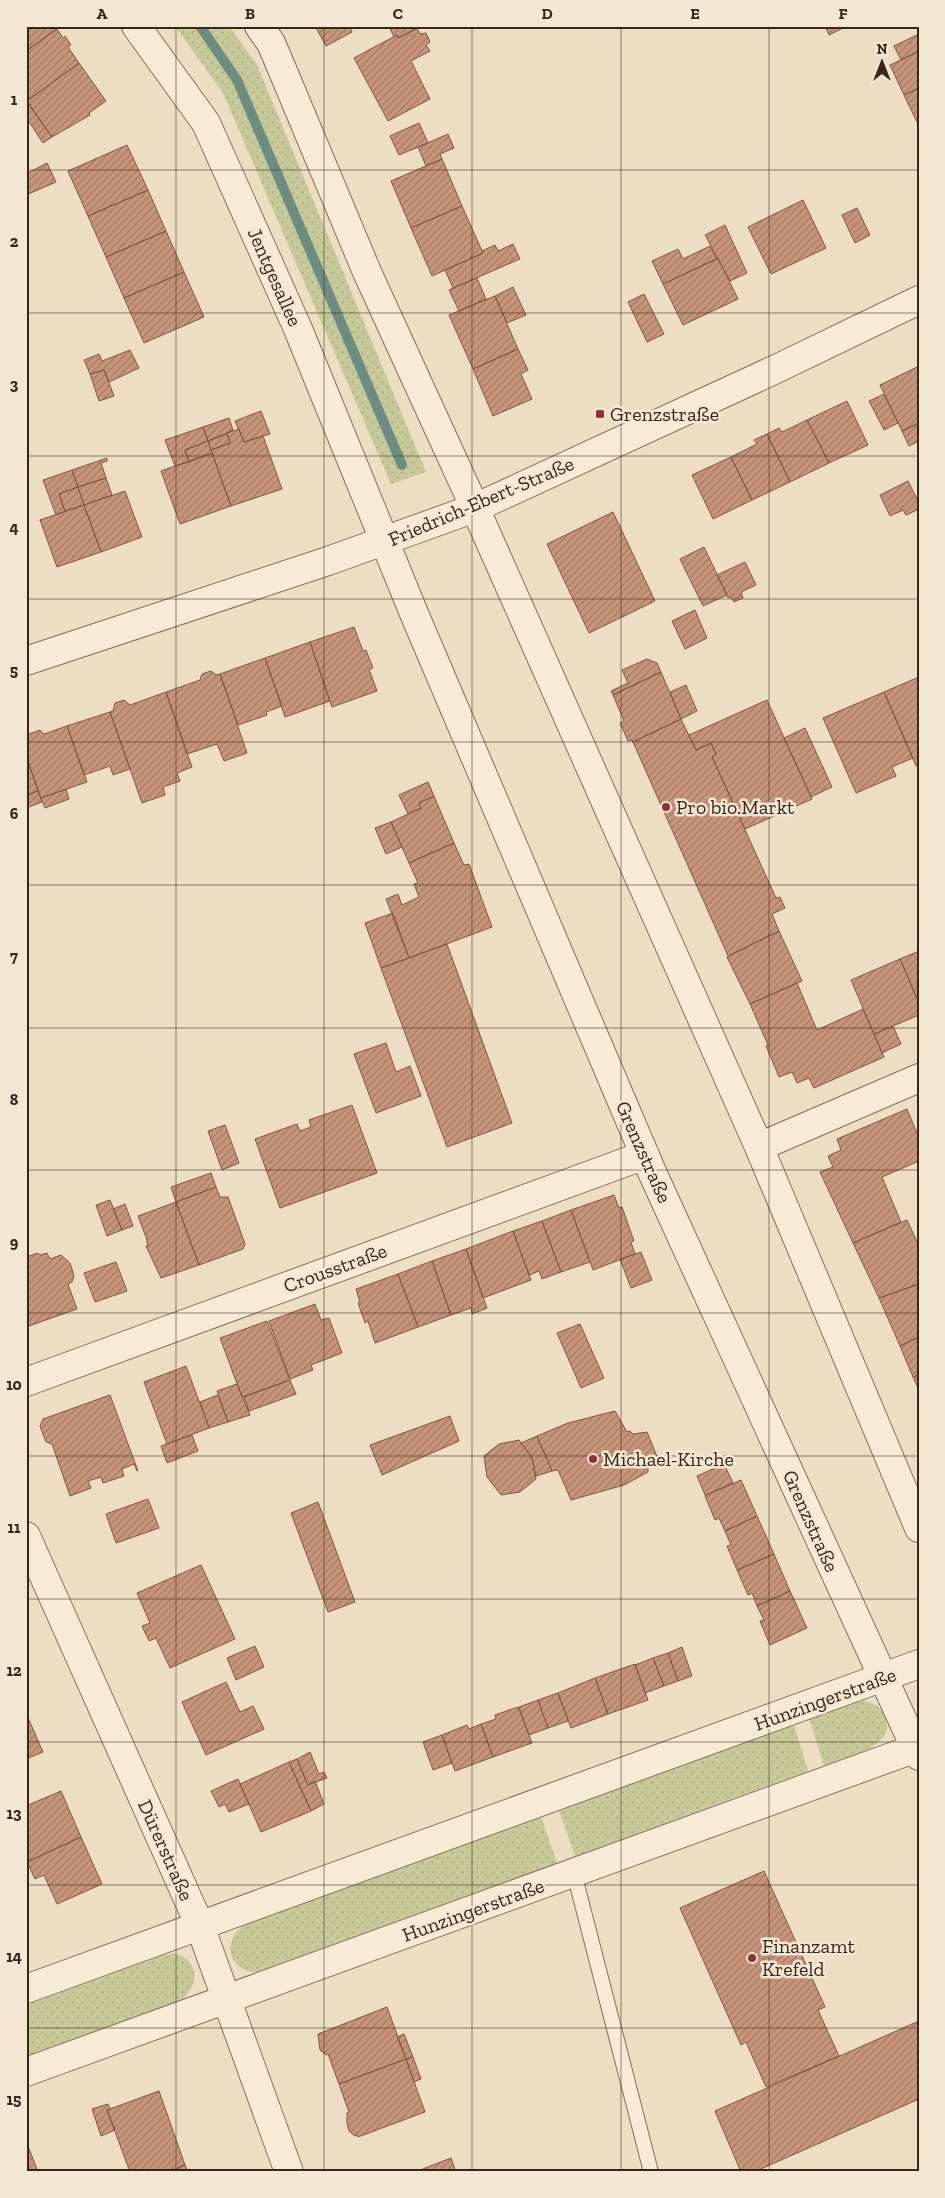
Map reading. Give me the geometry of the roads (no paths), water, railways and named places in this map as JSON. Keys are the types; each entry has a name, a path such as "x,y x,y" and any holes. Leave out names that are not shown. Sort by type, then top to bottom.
{"street":[{"name":"Jentgesallee","path":"136,26 206,123 298,329 385,542"},
{"path":"259,26 271,43 367,272 475,508 759,1147 919,1528"},
{"name":"Friedrich-Ebert-Straße","path":"26,660 385,542 475,508 774,370 919,300"},
{"name":"Grenzstraße","path":"385,542 645,1155 882,1678 918,1751"},
{"path":"759,1147 919,1078"},
{"name":"Crousstraße","path":"26,1382 645,1155"},
{"name":"Dürerstraße","path":"26,1536 200,1926 289,2172"},
{"name":"Hunzingerstraße","path":"26,1989 919,1664"},
{"name":"Hunzingerstraße","path":"26,2072 574,1873 918,1751"}],"lane":[{"path":"574,1873 651,2172"}],"waterway":[{"path":"200,26 237,80 402,465"}],"place":[{"name":"Grenzstraße","path":"600,414"},
{"name":"Pro bio.Markt","path":"666,807"},
{"name":"Michael-Kirche","path":"593,1459"},
{"name":"Finanzamt Krefeld","path":"752,1958"}]}
